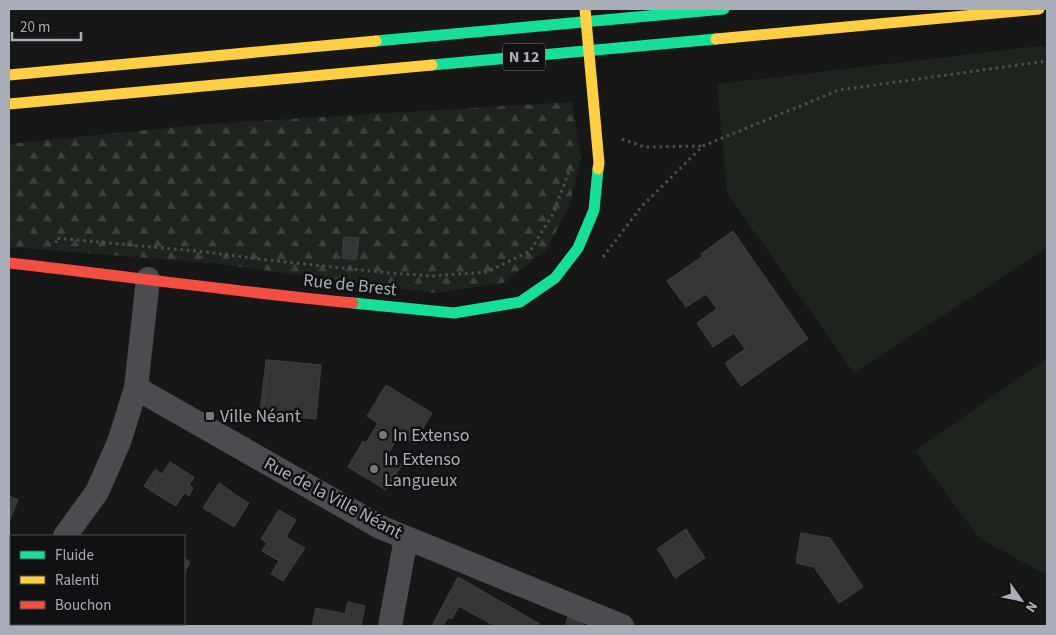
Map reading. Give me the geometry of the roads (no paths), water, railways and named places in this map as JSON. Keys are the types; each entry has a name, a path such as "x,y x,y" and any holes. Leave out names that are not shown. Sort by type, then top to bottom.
{"main road":[{"name":"Rue de Brest","path":"9,263 261,294 454,313 520,302 555,278 578,248 594,210 599,163 585,9"},
{"name":"N 12","path":"9,75 724,9"},
{"name":"N 12","path":"9,104 1039,9"}],"street":[{"path":"66,535 97,492 118,442 136,388 148,279"},
{"name":"Rue de la Ville Néant","path":"136,388 380,527 622,626"},
{"path":"390,626 406,538"}],"place":[{"name":"Ville Néant","path":"210,416"},
{"name":"In Extenso","path":"383,435"},
{"name":"In Extenso Langueux","path":"374,469"}]}
